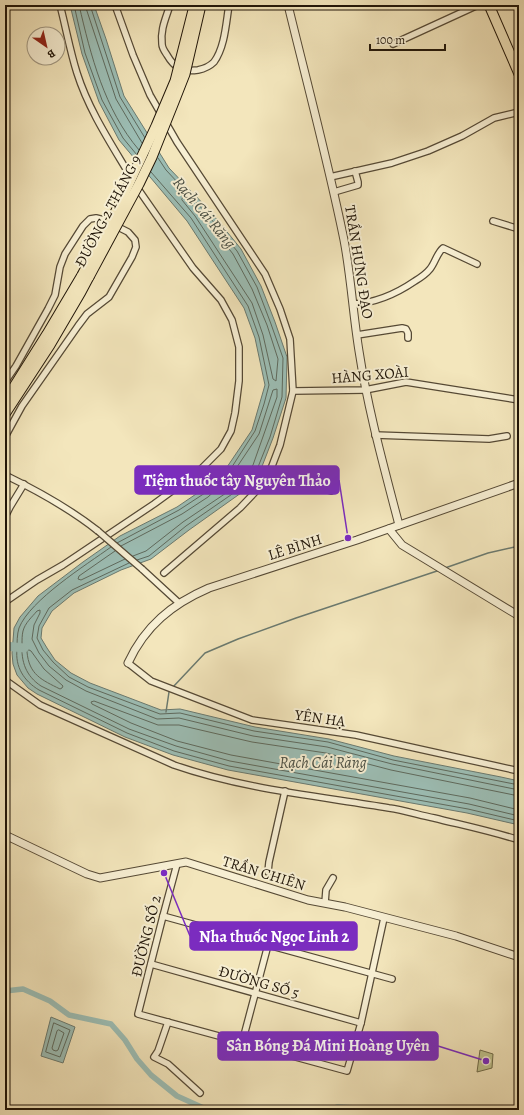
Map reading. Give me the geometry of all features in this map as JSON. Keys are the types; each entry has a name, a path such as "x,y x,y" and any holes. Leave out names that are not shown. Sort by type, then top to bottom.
{"highway":[{"name":"ĐƯỜNG 2 THÁNG 9","path":"5,401 85,276 156,126 175,81 198,5"},
{"path":"489,5 519,74"},
{"path":"493,5 519,66"},
{"name":"ĐƯỜNG 2 THÁNG 9","path":"5,414 50,345 81,292 85,276"}],"street":[{"path":"5,602 148,509 198,472 221,449 231,431 239,381 239,347 232,320 221,300 193,268 143,197 107,137 86,95 78,74 60,5"},
{"path":"115,5 133,55 150,95 177,142 265,274 280,309 290,339 293,391 280,445 269,471 260,486 240,508 164,573"},
{"path":"170,5 164,20 162,46 172,63 181,70 191,71 203,69 213,63 221,47 229,5"},
{"name":"TRẦN HƯNG ĐẠO","path":"288,5 334,192 344,242 366,390 375,435 400,525"},
{"path":"393,44 478,5"},
{"path":"330,177 392,163 428,151 462,136 494,118 519,112"},
{"path":"334,192 358,186 354,171"},
{"path":"5,382 16,366 55,295 60,267 65,254 83,226 90,219 96,218 104,220 128,232 136,240 136,247 132,257 109,297 88,314 78,326 22,406 5,437"},
{"path":"493,221 519,228"},
{"path":"353,304 372,301 394,294 403,289 429,270 443,248 477,264"},
{"path":"357,336 402,328 406,329 408,338"},
{"name":"HÀNG XOÀI","path":"293,391 366,390 406,382 519,400"},
{"path":"375,435 489,439 507,436"},
{"path":"269,471 331,491"},
{"path":"5,474 64,506 98,530 179,603"},
{"name":"LÊ BÌNH","path":"128,663 141,639 149,628 163,615 191,596 209,588 389,529 519,482"},
{"path":"5,517 24,484"},
{"path":"389,529 402,544 519,616"},
{"name":"YÊN HẠ","path":"128,663 152,681 252,720 356,735 519,770"},
{"path":"5,680 40,705 174,765 193,771 228,780 285,791 391,808 491,831 519,840"},
{"path":"268,872 285,791"},
{"name":"TRẦN CHIÊN","path":"5,835 86,874 100,878 186,862 308,900 345,907 456,936 519,957"},
{"name":"ĐƯỜNG SỐ 2","path":"168,1022 138,1014 162,916 177,864"},
{"path":"325,903 326,890 333,878"},
{"path":"162,916 392,979"},
{"path":"200,1093 168,1064 154,1057 158,1051 168,1022 347,1071 361,1024 384,918"},
{"path":"242,1042 268,945"},
{"name":"ĐƯỜNG SỐ 5","path":"151,964 361,1024"}],"green space":[{"path":"480,1050 493,1054 492,1068 477,1072"}],"water":[{"name":"Rạch Cái Răng","path":"70,5 94,5 124,96 169,168 210,211 241,249 261,286 287,357 286,398 261,469 241,493 151,559 121,570 74,593 52,611 42,628 41,638 55,660 71,673 90,683 161,710 180,709 255,727 329,739 394,756 519,781 519,825 467,813 228,770 173,755 125,737 37,694 28,688 17,675 13,664 12,653 14,628 20,617 38,596 83,562 120,536 177,507 202,490 225,470 252,430 265,385 255,338 244,308 187,221 119,140 99,102 82,54"},
{"path":"51,1017 75,1027 63,1063 41,1056"}],"waterway":[{"path":"445,568 488,553 519,546"},
{"path":"173,687 205,653 238,639 296,618 440,570"},
{"path":"5,646 24,648"},
{"path":"166,712 170,690"},
{"path":"5,991 23,989 50,1001 69,1015 111,1024 151,1075 177,1096 208,1110"},
{"path":"514,1110 519,1106"},
{"path":"336,1110 337,1107 357,1108 362,1110"}],"place":[{"name":"Tiệm thuốc tây Nguyên Thảo","path":"348,538"},
{"name":"Nha thuốc Ngọc Linh 2","path":"164,873"},
{"name":"Sân Bóng Đá Mini Hoàng Uyên","path":"486,1061"}]}
